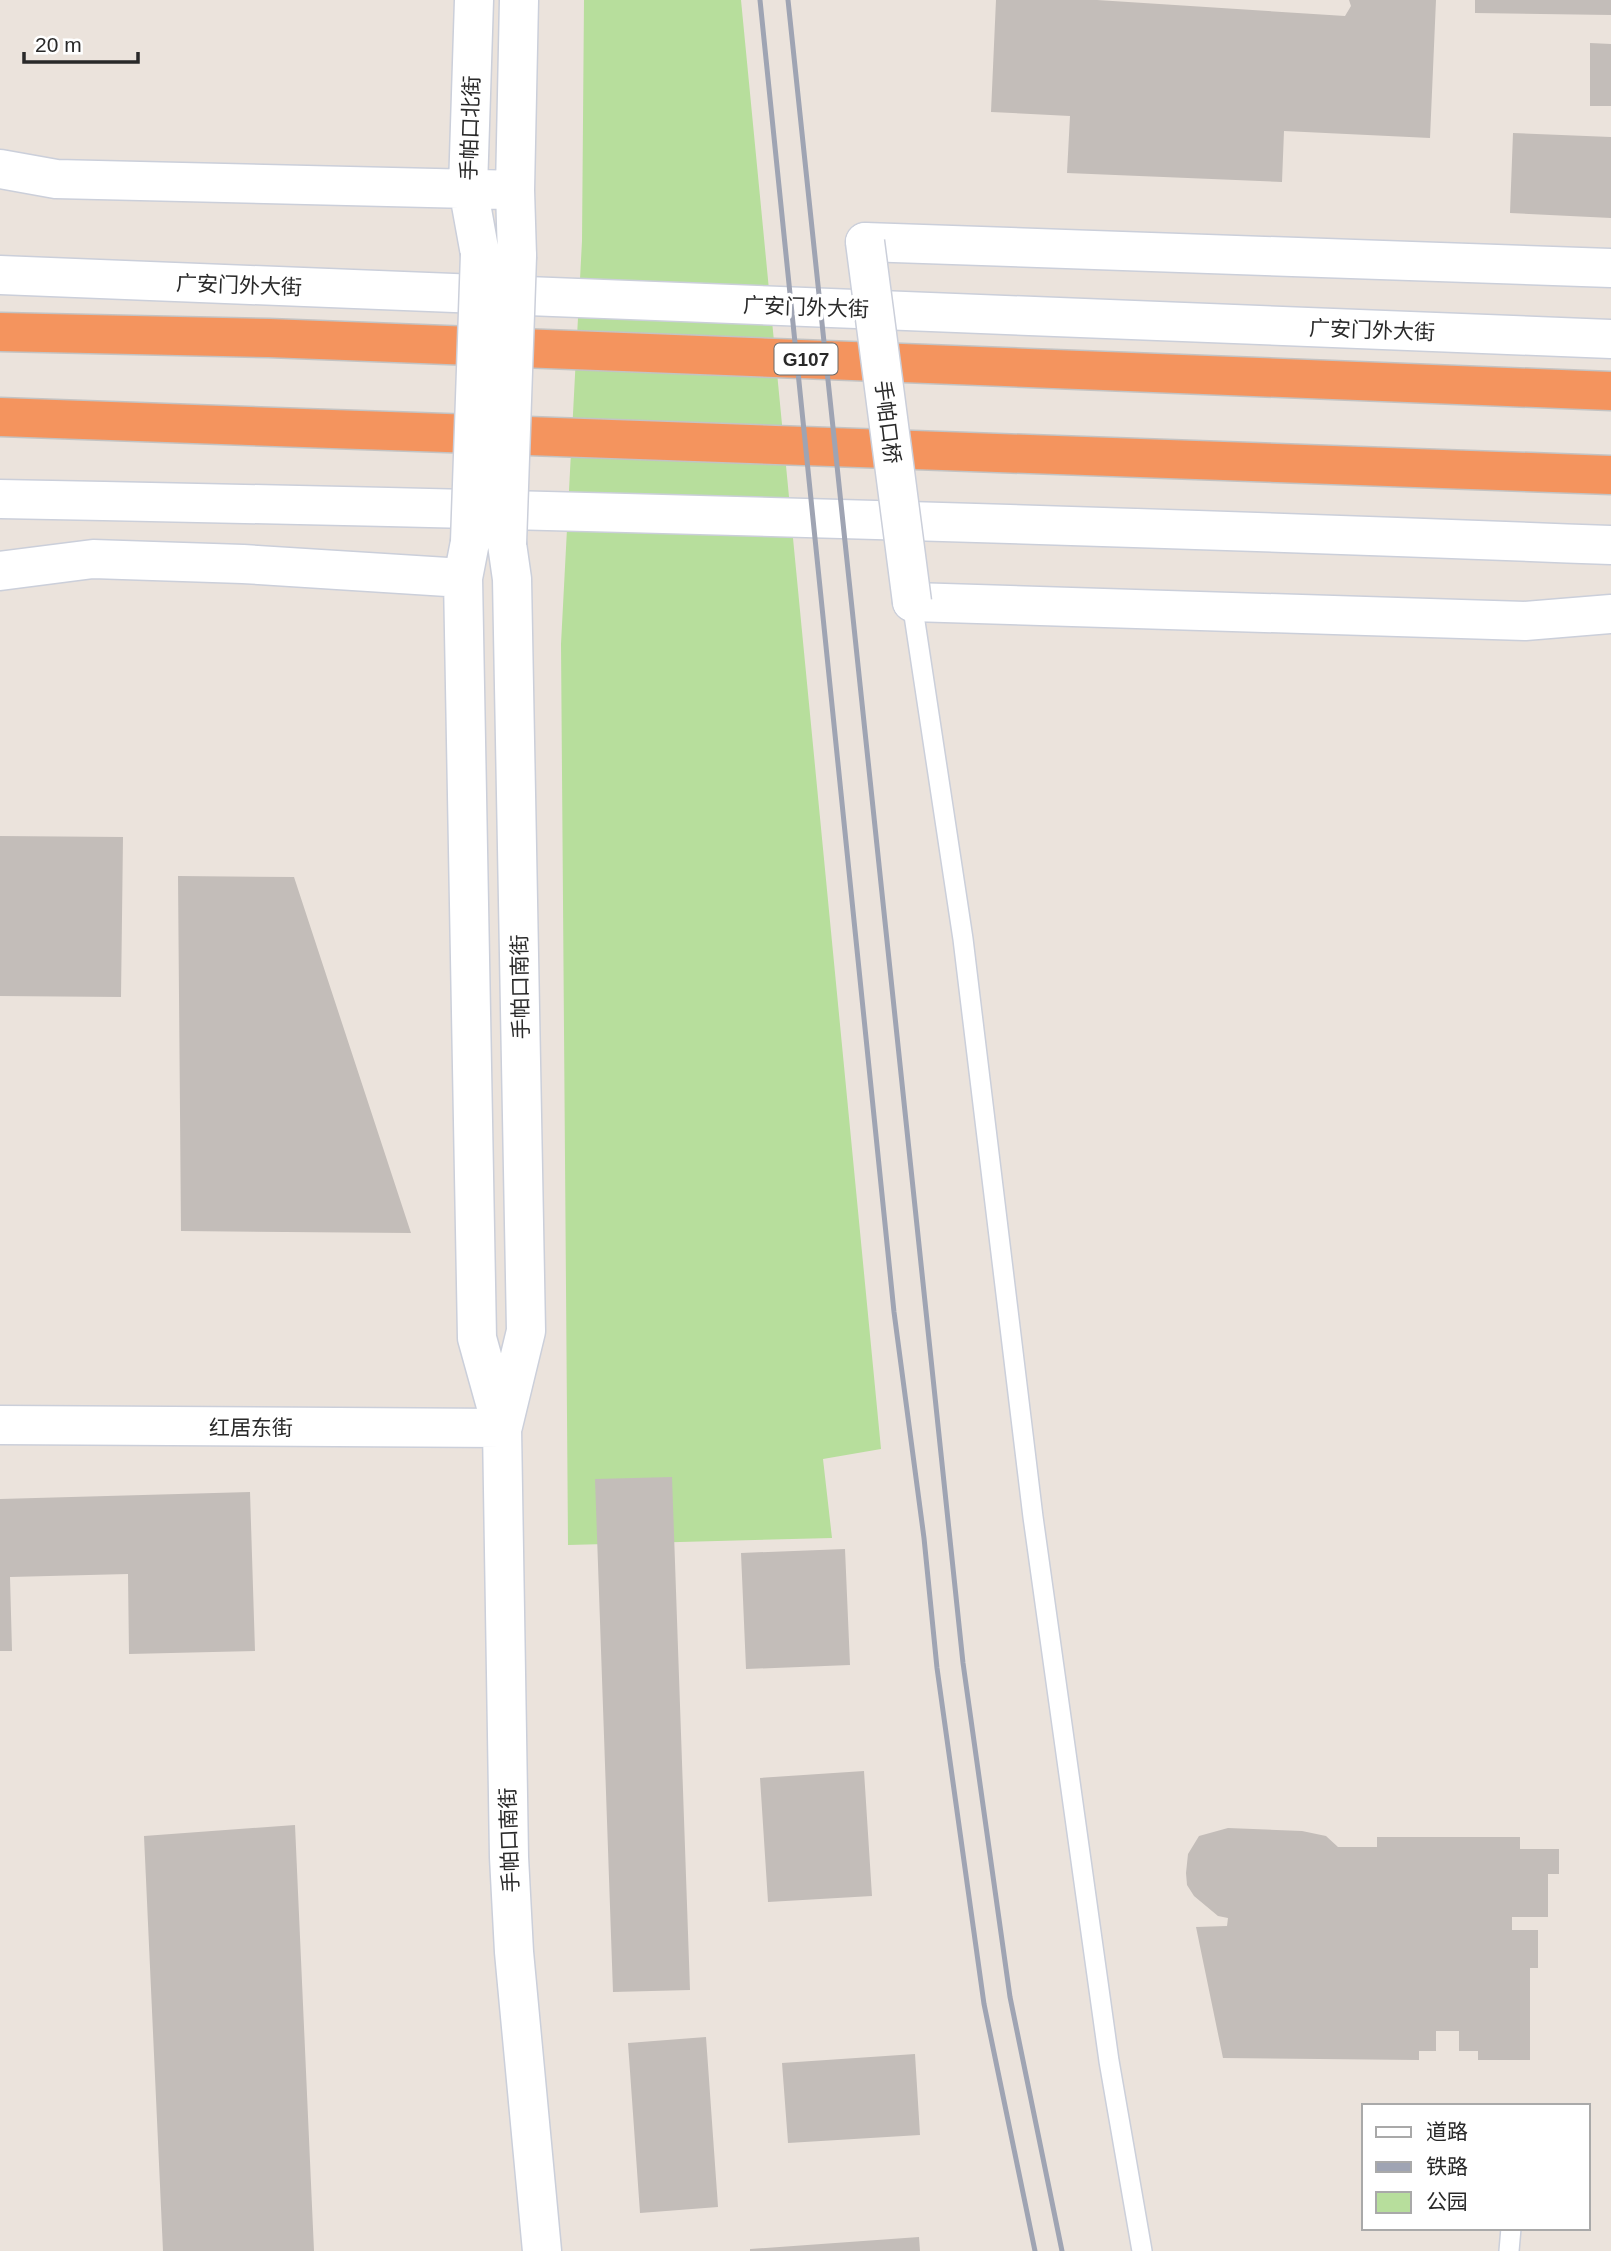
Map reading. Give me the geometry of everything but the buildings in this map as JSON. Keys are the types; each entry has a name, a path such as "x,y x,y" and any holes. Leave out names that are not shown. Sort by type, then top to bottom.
{"highway":[{"name":"G107","path":"0,332 269,338 1611,391"},
{"path":"0,417 1611,475"}],"street":[{"name":"手帕口北街","path":"474,0 468,188 499,255"},
{"path":"0,571 93,559 243,564 480,554 499,255 515,190 519,0"},
{"path":"0,169 56,179 515,190"},
{"name":"手帕口桥","path":"912,602 865,242 1611,268"},
{"name":"广安门外大街","path":"0,275 1611,340"},
{"path":"0,499 1164,528 1611,545"},
{"name":"手帕口南街","path":"480,554 512,579 526,1331 502,1428"},
{"name":"手帕口南街","path":"480,554 477,1338 502,1428 509,1857 514,1952 542,2251"},
{"path":"912,602 1525,621 1611,614"},
{"name":"红居东街","path":"0,1425 502,1428"}],"lane":[{"path":"912,602 963,939 1033,1517 1110,2061 1142,2251"},
{"path":"1508,2251 1511,2230"}],"green space":[{"path":"584,0 741,0 881,1449 823,1459 832,1538 568,1545 561,644 582,241"}],"railway":[{"path":"760,0 894,1312 924,1538 937,1668 984,2004 1035,2251"},
{"path":"788,0 963,1663 1010,1997 1062,2251"}]}
